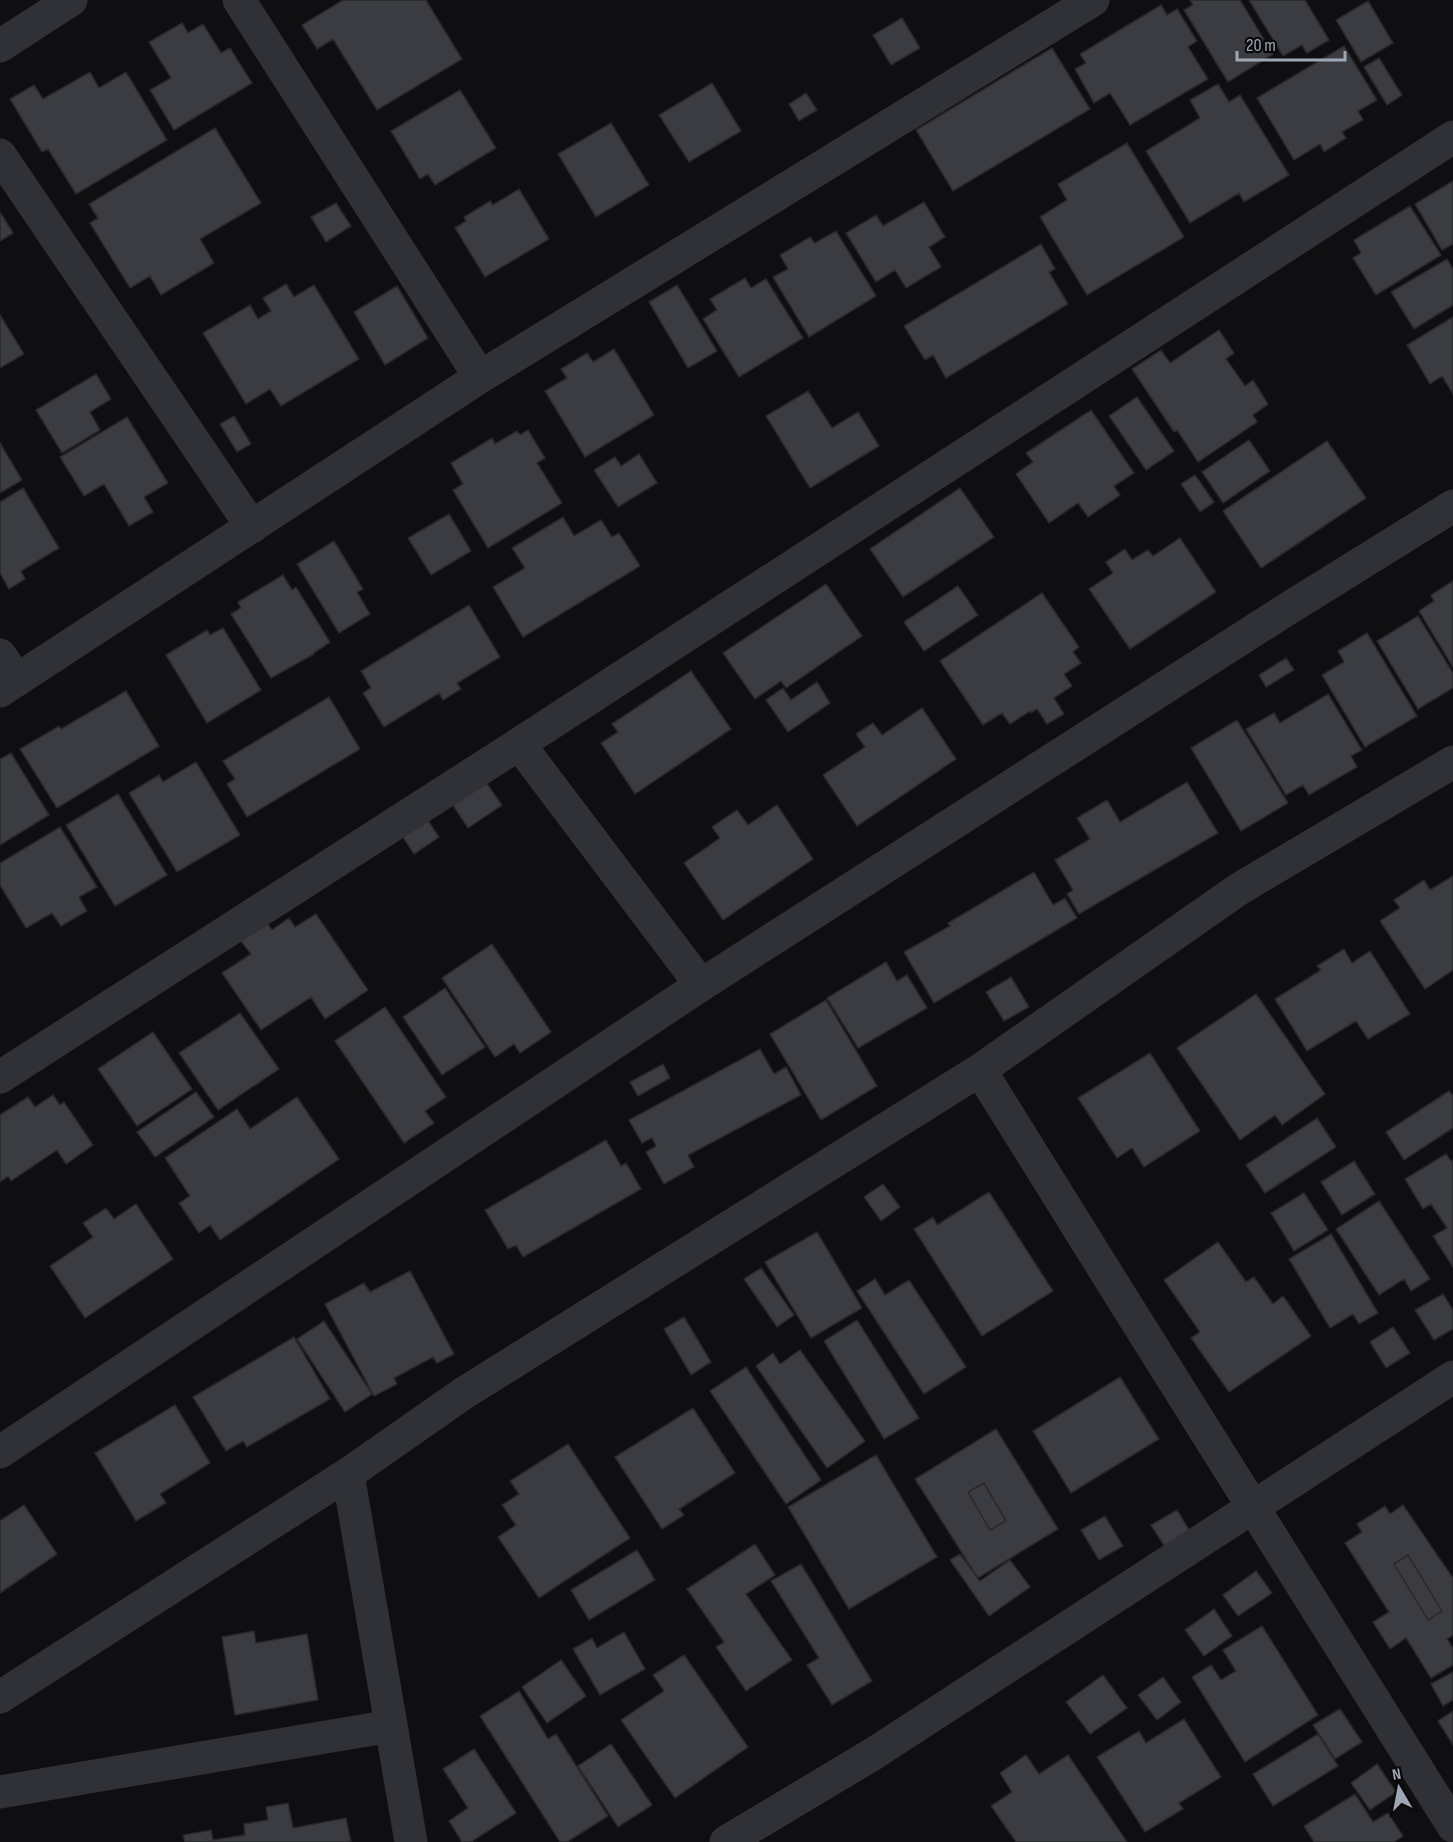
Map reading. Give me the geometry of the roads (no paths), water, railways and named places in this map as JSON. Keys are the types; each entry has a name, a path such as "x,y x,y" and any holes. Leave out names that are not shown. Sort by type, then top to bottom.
{"street":[{"path":"0,46 71,0"},
{"path":"240,0 480,377"},
{"path":"6,675 252,527 480,377 1093,0"},
{"path":"0,1077 519,744 1453,137"},
{"path":"0,155 252,527"},
{"path":"0,1452 701,985 1281,613 1453,506"},
{"path":"519,744 701,985"},
{"path":"0,1697 348,1474 474,1386 980,1070 1239,889 1453,762"},
{"path":"980,1070 1134,1320 1255,1507 1453,1826"},
{"path":"726,1842 873,1754 1453,1377"},
{"path":"348,1474 411,1842"},
{"path":"0,1792 391,1726"}]}
